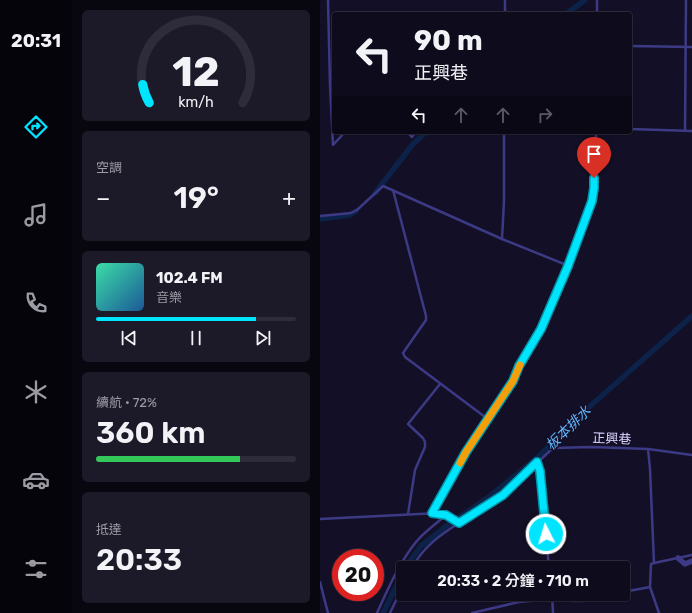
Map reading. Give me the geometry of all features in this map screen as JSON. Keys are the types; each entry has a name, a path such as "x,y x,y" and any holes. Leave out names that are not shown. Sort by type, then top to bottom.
{"street":[{"path":"678,558 685,564 692,561"}],"lane":[{"path":"328,0 332,125"},
{"path":"505,0 505,12"},
{"path":"596,0 596,12"},
{"path":"685,131 686,0"},
{"path":"632,46 692,47"},
{"path":"632,129 692,131"},
{"path":"332,134 333,145 343,134"},
{"path":"409,134 412,138 415,134"},
{"path":"502,239 504,201 504,134"},
{"path":"432,513 466,452 513,381 519,366 541,329 568,266 592,201 594,188 596,134"},
{"path":"320,216 348,214 354,212 384,186 502,239 568,266"},
{"path":"394,190 426,316 426,320 403,353 404,357 488,420"},
{"path":"408,514 415,470 425,442 408,424 440,384"},
{"name":"正興巷","path":"417,561 432,542 458,522 503,495 553,448 648,449 692,455"},
{"path":"648,449 654,562 651,564 650,587 658,613"},
{"path":"537,462 540,471 548,561"},
{"path":"320,519 432,513 448,516 458,522"},
{"path":"377,613 410,550 424,534 448,516"},
{"path":"654,562 692,555"},
{"path":"320,582 328,613"},
{"path":"630,591 650,587"},
{"path":"390,613 396,601"},
{"path":"472,613 527,601"},
{"path":"552,601 553,613"}],"waterway":[{"path":"569,12 585,0"},
{"path":"375,193 413,144 424,134"},
{"path":"320,219 350,215 356,211"},
{"name":"板本排水","path":"410,561 421,546 490,496 538,457 588,408 692,316"},
{"name":"板本排水","path":"383,613 396,587"}],"slow traffic":[{"path":"460,463 513,381 520,365"}],"route":[{"path":"546,534 540,471 537,462 503,495 459,523 446,515 432,513 466,452 513,381 519,366 541,329 568,266 592,201 594,178"}]}
